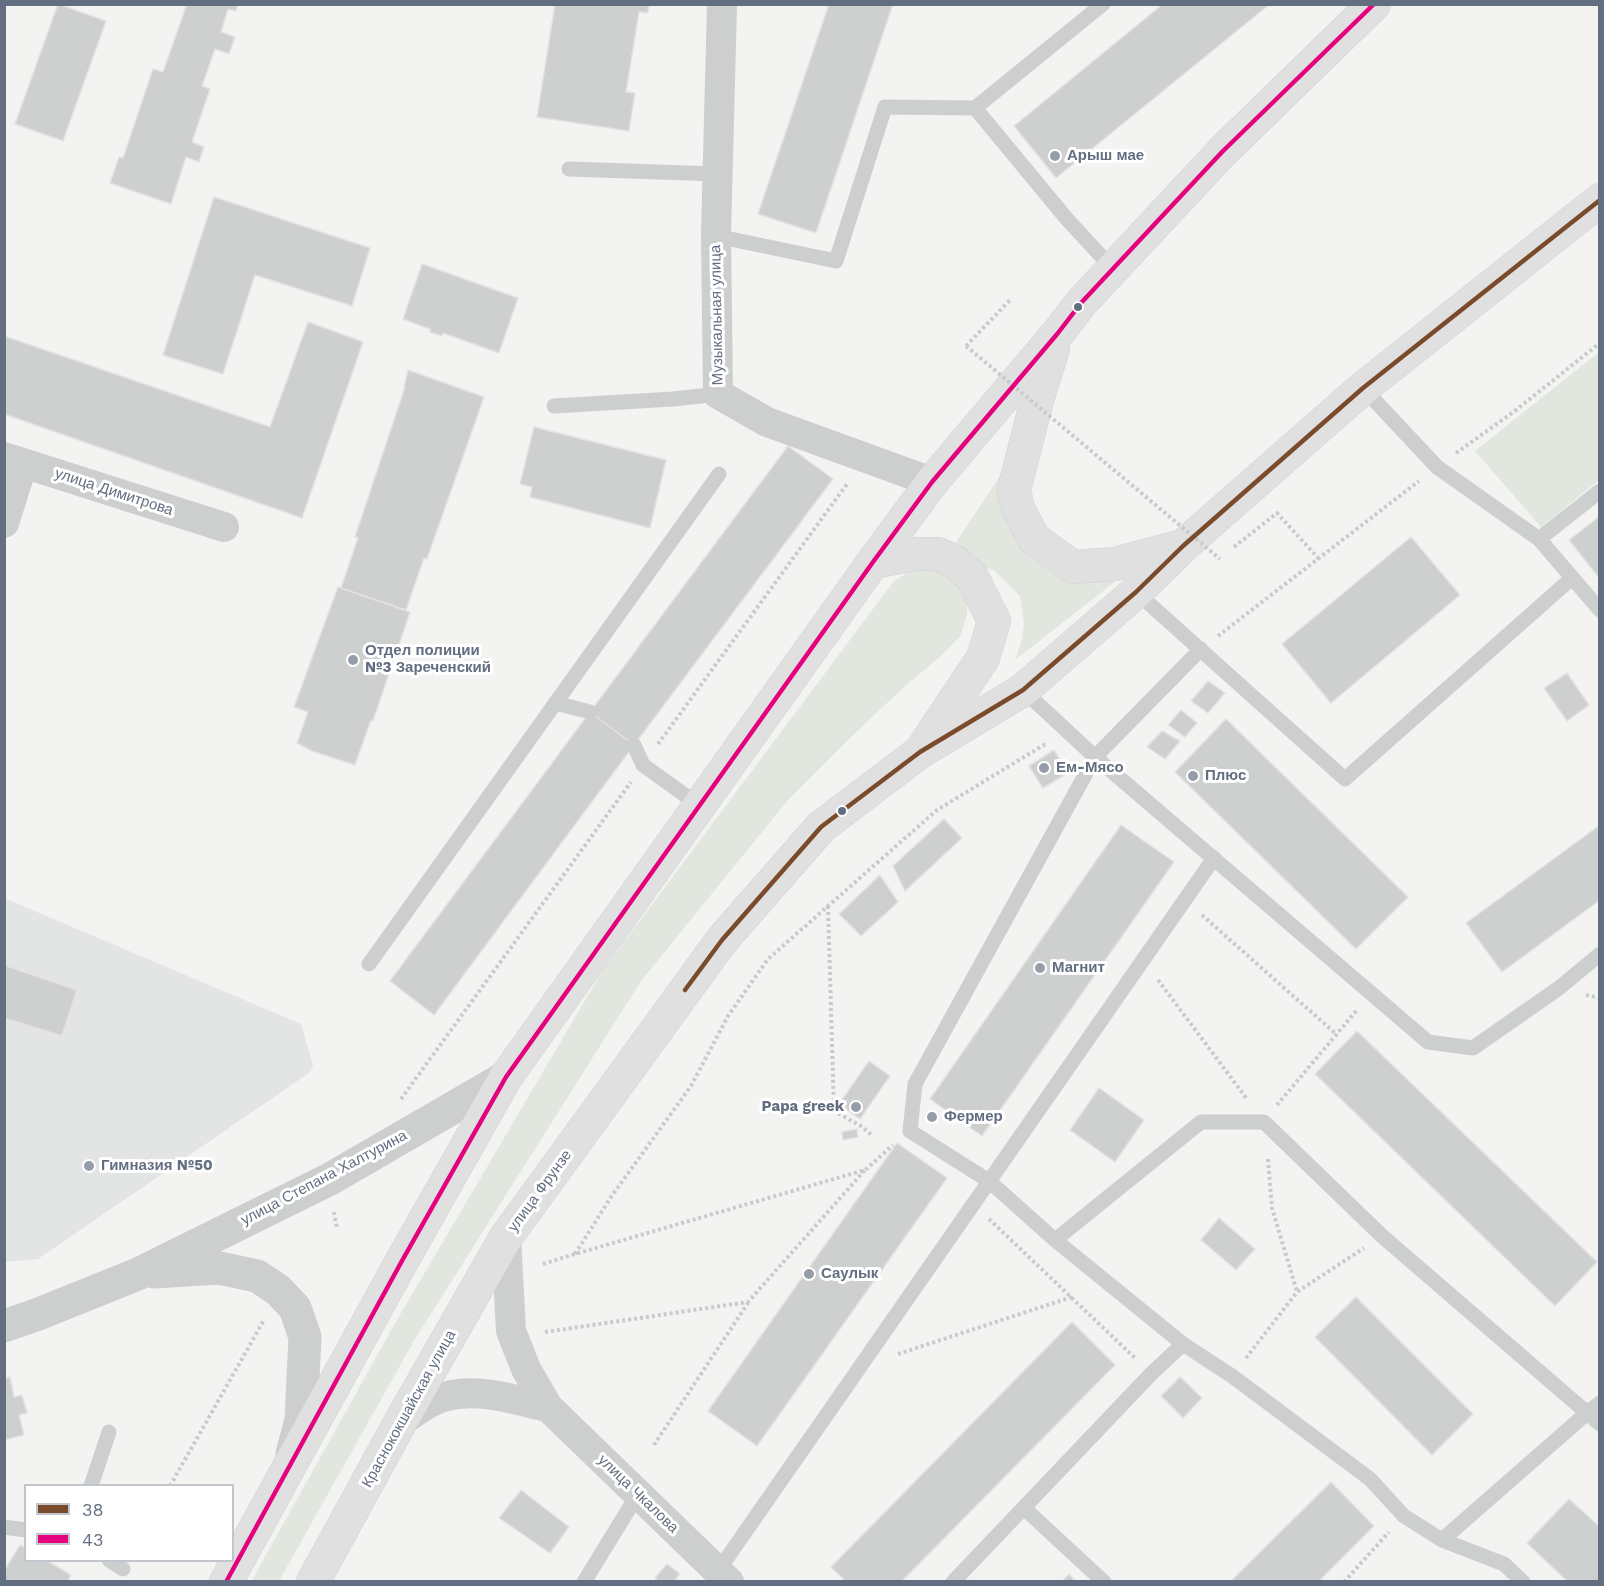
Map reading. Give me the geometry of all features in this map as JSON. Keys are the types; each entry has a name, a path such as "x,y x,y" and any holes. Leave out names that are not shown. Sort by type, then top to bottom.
{"main road":[{"path":"226,1581 403,1259 507,1077 873,562 932,482 1059,333 1081,303 1222,152 1374,4"},
{"name":"улица Фрунзе","path":"506,1238 722,940 821,827 921,752 1023,690 1363,388 1599,200"},
{"path":"1059,333 1037,400 1014,490 1018,509 1034,539 1073,567 1114,564 1183,546"},
{"path":"873,562 915,554 938,554 955,562 972,577 994,621 982,658 921,752"},
{"name":"Краснококшайская улица","path":"313,1581 506,1238"}],"street":[{"name":"Музыкальная улица","path":"722,4 716,236 718,394 767,422 932,482"},
{"path":"4,523 14,460"},
{"name":"улица Димитрова","path":"14,460 224,527"},
{"name":"улица Степана Халтурина","path":"4,1326 138,1274 330,1179 507,1077"},
{"name":"улица Чкалова","path":"506,1238 510,1331 526,1369 548,1407 723,1576"},
{"name":"улица Степана Халтурина","path":"138,1274 219,1268 257,1276 278,1290 295,1308 305,1337 301,1420 289,1466"},
{"path":"401,1421 434,1401 459,1393 495,1395 548,1407"}],"lane":[{"path":"716,236 836,261 885,107 975,108 1102,4"},
{"path":"975,108 1066,218 1113,269"},
{"path":"569,169 717,174"},
{"path":"1363,388 1437,467 1539,539 1599,610"},
{"path":"555,405 673,399 718,394"},
{"path":"369,964 719,474"},
{"path":"1539,539 1599,491"},
{"path":"1136,592 1345,779 1572,578"},
{"path":"1201,649 1095,757 915,1083 910,1131 989,1181 1055,1240 1183,1344 1232,1376 1370,1479 1404,1516 1442,1540 1504,1564 1523,1581"},
{"path":"1023,690 1095,757 1428,1042 1473,1048 1559,988 1599,954"},
{"path":"555,703 590,712"},
{"path":"634,745 643,765 700,806"},
{"path":"723,1576 860,1366 1214,858"},
{"path":"1055,1240 1201,1122 1264,1122 1382,1236 1599,1424"},
{"path":"954,1581 1151,1374 1183,1344"},
{"path":"1442,1540 1599,1403"},
{"path":"91,1484 109,1432"},
{"path":"584,1581 638,1494"},
{"path":"1024,1508 1104,1581"},
{"path":"5,1528 24,1530"}],"path":[{"path":"1011,299 966,346 1220,559 1277,513 1319,559"},
{"path":"1201,649 1437,467 1516,410 1599,343"},
{"path":"400,1100 866,458"},
{"path":"575,1254 611,1197 691,1086 728,1016 768,959 937,810 1067,730"},
{"path":"1185,900 1336,1034"},
{"path":"828,905 834,1111 861,1126 873,1136"},
{"path":"1143,960 1264,1122"},
{"path":"654,1445 748,1302 865,1170 910,1131"},
{"path":"543,1264 865,1170"},
{"path":"974,1204 1151,1374"},
{"path":"1232,1376 1297,1292 1382,1236"},
{"path":"860,1366 1071,1297"},
{"path":"550,1330 748,1302"},
{"path":"171,1484 266,1317"},
{"path":"1344,1581 1404,1516"}],"shaded area":[{"path":"1599,352 1599,480 1541,527 1475,451"},
{"path":"1002,473 1015,536 1027,555 1056,575 1095,581 1117,580 1015,660 1024,624 1020,596 995,571 978,565 941,565"},
{"path":"914,569 940,570 953,579 967,599 967,613 961,635 853,735 788,800 641,981 415,1339 279,1581 251,1582 394,1325 603,970 894,581"},
{"name":"Гимназия №50","path":"4,898 301,1024 313,1066 309,1073 38,1259 5,1262"}],"building":[{"path":"58,4 106,21 63,141 15,124"},
{"path":"187,4 238,4 236,11 228,9 221,32 235,37 229,54 215,49 202,86 210,89 192,142 204,147 199,162 186,157 171,204 110,183 119,157 123,158 153,69 163,72"},
{"path":"555,4 649,4 648,13 639,12 626,92 635,93 629,131 537,117"},
{"path":"829,4 893,4 816,233 758,214"},
{"path":"1163,4 1270,4 1056,178 1014,126"},
{"path":"214,197 370,248 352,306 255,275 223,374 163,355"},
{"path":"422,264 518,298 499,353 443,333 442,336 430,332 430,329 403,319"},
{"path":"308,322 363,342 302,518 4,414 4,336 270,427"},
{"path":"408,370 484,397 427,559 424,558 406,610 341,588 358,538 355,537 405,387"},
{"path":"534,427 666,460 650,528 530,497 532,487 520,484"},
{"path":"788,446 833,479 634,745 590,712"},
{"path":"1600,516 1600,579 1569,540"},
{"path":"1411,537 1460,595 1331,703 1282,644"},
{"name":"Отдел полиции №3 Зареченский","path":"338,587 410,612 373,721 371,720 355,765 312,751 297,743 308,712 294,707"},
{"path":"1567,673 1589,705 1567,721 1544,688"},
{"path":"1208,681 1225,693 1208,713 1191,701"},
{"path":"1181,710 1197,723 1185,737 1168,725"},
{"path":"590,712 634,745 434,1015 390,981"},
{"path":"1226,719 1408,897 1356,949 1175,772"},
{"path":"1162,731 1180,741 1165,759 1147,747"},
{"path":"1054,750 1068,773 1043,788 1029,766"},
{"path":"944,819 962,838 905,891 893,866"},
{"path":"1121,825 1174,862 982,1136 930,1099"},
{"path":"1600,825 1600,900 1502,972 1466,923"},
{"path":"880,875 898,902 861,936 839,914"},
{"path":"4,965 77,990 62,1036 4,1018"},
{"path":"1357,1031 1597,1262 1555,1306 1315,1074"},
{"path":"869,1061 890,1076 860,1119 839,1104"},
{"path":"1099,1088 1144,1120 1115,1162 1070,1130"},
{"path":"857,1129 858,1137 843,1140 842,1132"},
{"path":"897,1143 947,1178 757,1446 708,1411"},
{"path":"1219,1218 1255,1249 1236,1270 1201,1240"},
{"path":"1356,1297 1473,1414 1432,1455 1315,1337"},
{"path":"1072,1322 1115,1365 901,1582 846,1582 831,1567"},
{"path":"10,1377 14,1397 22,1395 27,1413 19,1415 24,1435 4,1440 4,1379"},
{"path":"1180,1377 1202,1398 1183,1418 1161,1396"},
{"path":"1331,1482 1374,1526 1318,1582 1230,1582"},
{"path":"521,1490 569,1527 550,1553 499,1518"},
{"path":"1569,1499 1600,1527 1600,1582 1568,1582 1527,1543"},
{"path":"20,1545 24,1547 24,1562 49,1562 71,1575 67,1582 4,1582 4,1571"},
{"path":"667,1564 680,1574 673,1582 659,1582 655,1578"},
{"path":"1069,1574 1076,1582 1062,1582"}],"transit line":[{"name":"43","path":"226,1582 403,1259 506,1077 873,562 932,482 1081,303 1222,152 1374,4"},
{"name":"38","path":"685,990 722,940 821,827 920,752 1023,690 1363,388 1600,200"}],"place":[{"name":"Арыш мае","path":"1055,156"},
{"name":"Отдел полиции №3 Зареченский","path":"353,660"},
{"name":"Ем-Мясо","path":"1044,768"},
{"name":"Плюс","path":"1193,776"},
{"name":"Магнит","path":"1040,968"},
{"name":"Papa greek","path":"856,1107"},
{"name":"Фермер","path":"932,1117"},
{"name":"Гимназия №50","path":"89,1166"},
{"name":"Саулык","path":"809,1274"}]}
